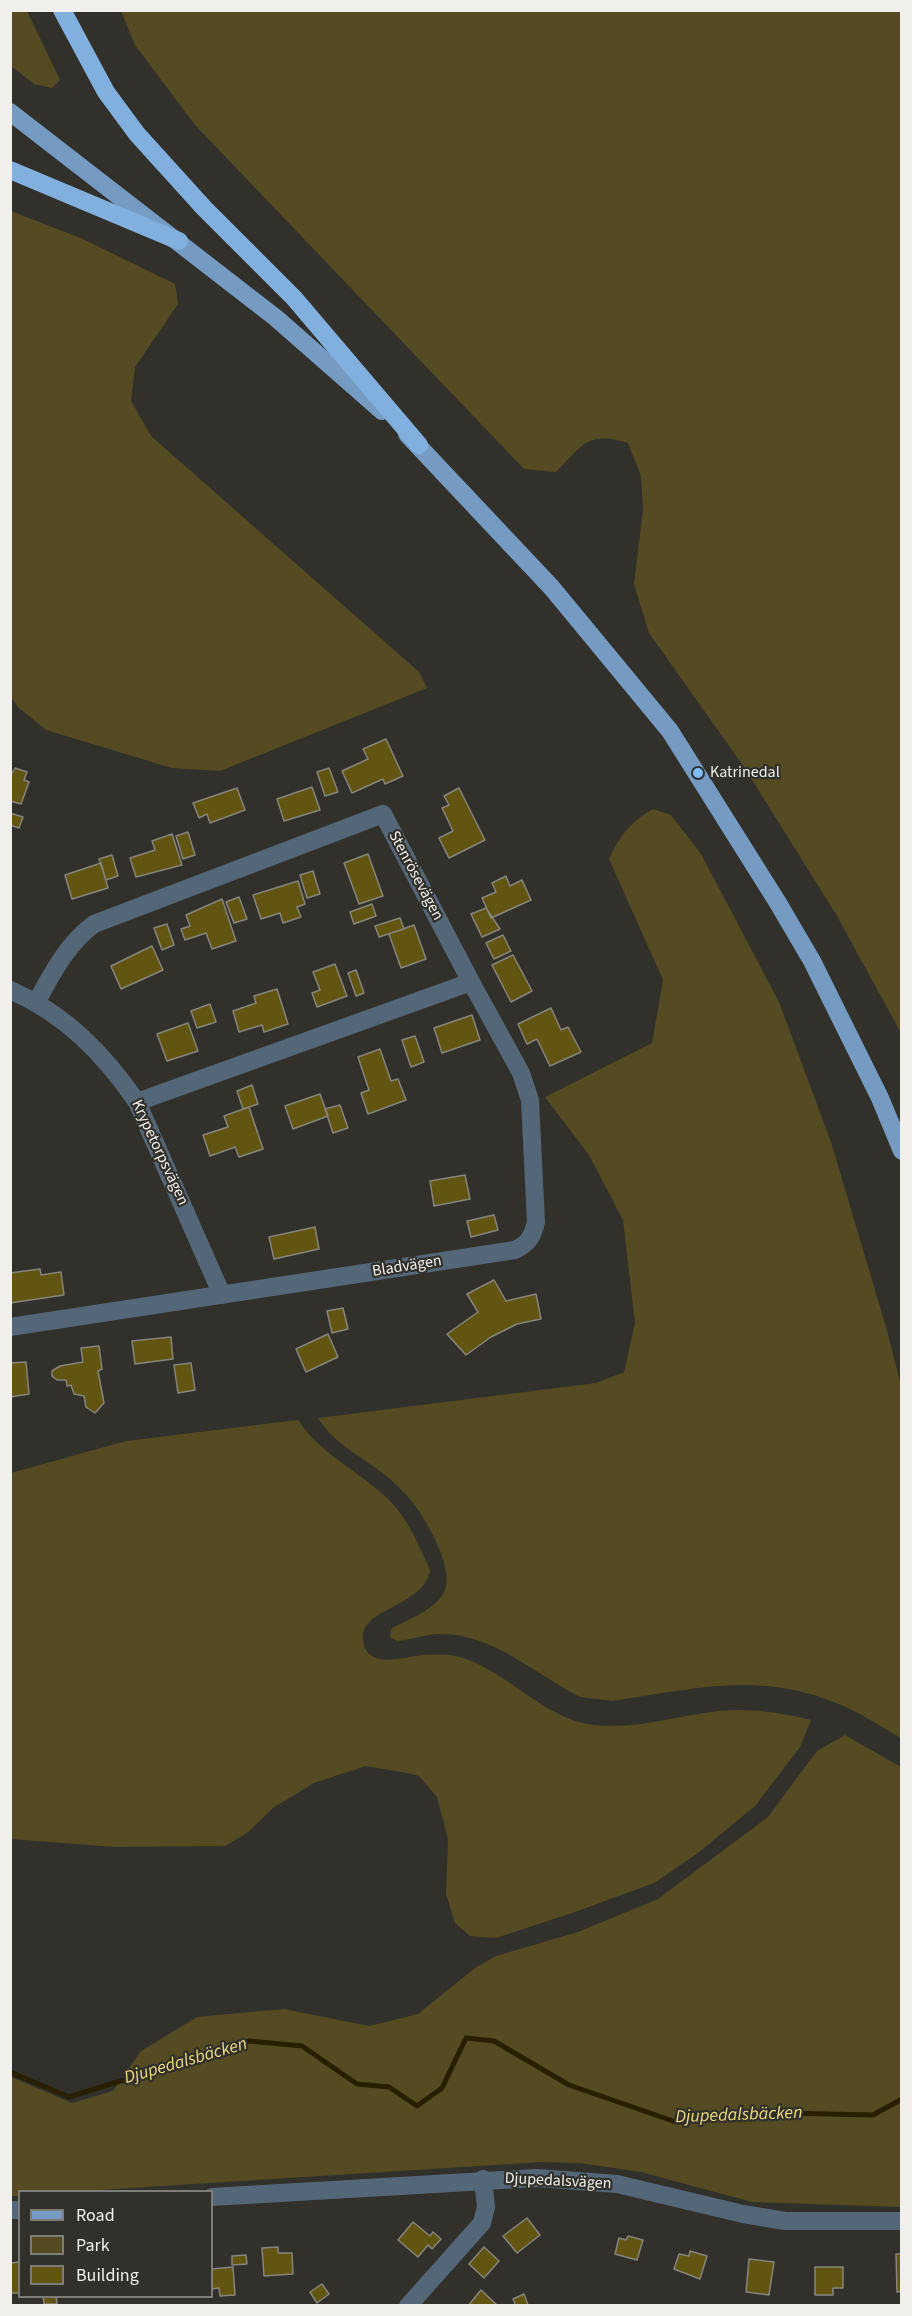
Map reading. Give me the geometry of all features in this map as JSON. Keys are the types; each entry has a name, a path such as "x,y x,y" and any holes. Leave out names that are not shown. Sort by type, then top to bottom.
{"highway":[{"path":"62,10 106,92 137,134 204,208 294,298 418,445"},
{"path":"10,170 179,241"}],"main road":[{"path":"10,112 276,318 418,445 559,597 670,731 772,893 812,961 875,1088 902,1151"}],"street":[{"name":"Stenrösevägen","path":"37,1001 68,949 80,934 94,924 383,814 471,982"},
{"path":"137,1102 471,982"},
{"name":"Bladvägen","path":"10,1327 515,1250 530,1239 536,1222 530,1100 521,1073 471,982"},
{"name":"Krypetorpsvägen","path":"10,990 37,1001 81,1034 116,1073 137,1102 222,1295"},
{"name":"Djupedalsvägen","path":"213,2196 483,2179 537,2178 617,2184 743,2214 785,2221 902,2221"},
{"path":"408,2306 482,2223 486,2207 483,2179"}],"green space":[{"path":"10,11 27,11 60,80 52,88 34,84 11,66"},
{"path":"121,11 901,11 901,1033 837,916 744,767 649,633 634,584 643,509 641,476 628,443 603,439 587,442 556,472 524,469 195,125 135,45"},
{"path":"11,211 83,239 175,284 178,304 135,367 131,401 151,436 419,672 427,688 220,771 172,768 46,730 18,707 10,695"},
{"path":"653,809 671,815 701,854 779,1002 831,1142 886,1327 902,1389 901,1738 861,1715 808,1693 752,1685 725,1685 613,1701 580,1697 514,1657 480,1641 461,1636 437,1634 397,1641 390,1637 391,1629 432,1606 442,1596 446,1587 446,1576 442,1556 426,1522 403,1492 384,1474 340,1442 318,1418 596,1383 624,1372 635,1323 623,1220 589,1155 545,1097 652,1043 663,980 609,859 626,830"},
{"path":"298,1420 329,1453 388,1499 412,1533 430,1570 425,1582 417,1592 382,1613 365,1628 363,1638 365,1649 371,1655 387,1660 433,1654 460,1657 494,1673 558,1714 594,1725 642,1724 732,1710 766,1712 811,1720 800,1747 755,1806 698,1853 654,1883 496,1938 470,1936 455,1923 446,1894 448,1839 437,1797 419,1776 407,1773 366,1766 314,1783 273,1808 247,1833 225,1846 115,1847 11,1839 11,1473 126,1441"},
{"path":"845,1735 901,1767 901,2207 752,2202 641,2172 579,2163 542,2162 99,2190 18,2190 18,2196 11,2196 11,2077 72,2103 113,2091 141,2051 197,2017 284,2009 369,2026 418,2014 475,1968 496,1956 578,1932 658,1899 768,1817 817,1751"}],"building":[{"path":"386,739 403,776 385,784 383,779 352,793 342,771 368,759 363,749"},
{"path":"15,768 27,772 24,780 29,782 21,804 10,801 10,777"},
{"path":"329,768 338,792 325,796 317,772"},
{"path":"312,787 320,810 284,821 277,799"},
{"path":"237,788 245,810 210,823 207,814 199,818 193,803"},
{"path":"459,788 485,840 449,858 439,838 453,831 442,808 449,805 444,796"},
{"path":"10,813 23,817 19,828 10,825"},
{"path":"188,832 195,855 183,859 176,836"},
{"path":"172,834 182,865 136,877 130,858 155,850 152,841"},
{"path":"368,854 383,896 359,904 344,863"},
{"path":"112,855 118,876 106,880 99,859"},
{"path":"101,863 108,888 72,899 65,875"},
{"path":"313,871 320,894 307,898 300,875"},
{"path":"506,876 510,886 522,880 531,900 491,918 482,898 496,892 492,883"},
{"path":"298,881 305,904 297,907 301,917 283,923 280,913 261,919 253,895"},
{"path":"239,897 247,919 234,923 226,902"},
{"path":"222,899 236,941 212,949 206,933 185,940 181,929 190,926 186,915"},
{"path":"372,904 376,916 354,924 350,912"},
{"path":"486,908 500,929 482,937 471,914"},
{"path":"400,918 404,929 379,937 375,926"},
{"path":"167,924 174,945 162,950 154,928"},
{"path":"414,925 426,959 401,968 389,934"},
{"path":"503,935 511,951 494,959 486,943"},
{"path":"152,946 163,970 121,989 111,966"},
{"path":"513,955 532,991 511,1002 492,965"},
{"path":"335,964 347,996 317,1007 312,993 320,990 313,972"},
{"path":"356,970 364,993 356,996 348,973"},
{"path":"277,989 288,1024 264,1032 262,1025 239,1032 233,1011 256,1003 254,996"},
{"path":"210,1004 216,1022 197,1028 191,1011"},
{"path":"551,1008 561,1030 568,1027 581,1052 550,1066 537,1039 527,1044 518,1024"},
{"path":"472,1015 480,1040 442,1053 434,1028"},
{"path":"188,1023 198,1051 167,1061 157,1034"},
{"path":"415,1036 424,1062 411,1067 402,1040"},
{"path":"380,1049 391,1081 398,1079 406,1100 368,1114 361,1093 369,1090 358,1057"},
{"path":"252,1085 258,1104 243,1109 237,1091"},
{"path":"320,1094 328,1116 293,1129 285,1106"},
{"path":"340,1105 348,1128 333,1133 325,1109"},
{"path":"249,1107 263,1149 239,1157 235,1147 210,1156 203,1135 228,1127 224,1116"},
{"path":"465,1175 470,1199 434,1206 430,1181"},
{"path":"494,1215 498,1230 471,1237 467,1221"},
{"path":"315,1227 319,1249 274,1259 269,1237"},
{"path":"40,1269 41,1275 61,1272 64,1295 10,1303 10,1273"},
{"path":"494,1280 506,1301 536,1294 541,1319 517,1324 491,1337 466,1355 447,1334 478,1312 467,1294"},
{"path":"343,1308 348,1329 332,1333 327,1311"},
{"path":"328,1334 338,1357 306,1372 296,1349"},
{"path":"171,1337 173,1359 135,1364 132,1341"},
{"path":"99,1346 102,1369 98,1371 104,1403 95,1413 86,1407 84,1396 74,1394 71,1385 67,1386 66,1380 57,1380 52,1376 52,1371 60,1366 83,1362 81,1348"},
{"path":"26,1362 29,1394 10,1397 10,1363"},
{"path":"191,1363 195,1390 178,1393 174,1365"},
{"path":"527,2218 540,2235 517,2253 503,2236"},
{"path":"413,2222 430,2236 433,2232 441,2239 432,2249 428,2245 418,2257 398,2240"},
{"path":"628,2236 643,2240 637,2260 615,2254 619,2238 626,2240"},
{"path":"278,2247 278,2253 292,2253 293,2274 264,2276 262,2248"},
{"path":"484,2247 499,2261 484,2278 469,2264"},
{"path":"690,2251 707,2256 700,2279 674,2269 679,2254 689,2256"},
{"path":"896,2254 902,2254 902,2291 897,2292"},
{"path":"246,2255 247,2264 232,2265 232,2256"},
{"path":"749,2259 774,2262 769,2295 746,2292"},
{"path":"18,2262 18,2293 10,2293 10,2263"},
{"path":"233,2267 235,2295 220,2296 219,2288 213,2289 213,2269"},
{"path":"815,2267 843,2267 843,2288 833,2288 833,2295 815,2295"},
{"path":"322,2284 329,2294 317,2303 310,2292"},
{"path":"481,2290 498,2306 468,2306"},
{"path":"524,2294 528,2305 516,2306 513,2299"},
{"path":"43,2298 56,2298 57,2304 44,2304"}],"waterway":[{"name":"Djupedalsbäcken","path":"10,2072 69,2097 249,2041 302,2046 357,2084 389,2087 417,2106 442,2088 466,2038 494,2041 569,2085 676,2122 782,2113 873,2115 902,2099"}],"place":[{"name":"Katrinedal","path":"698,773"}]}
